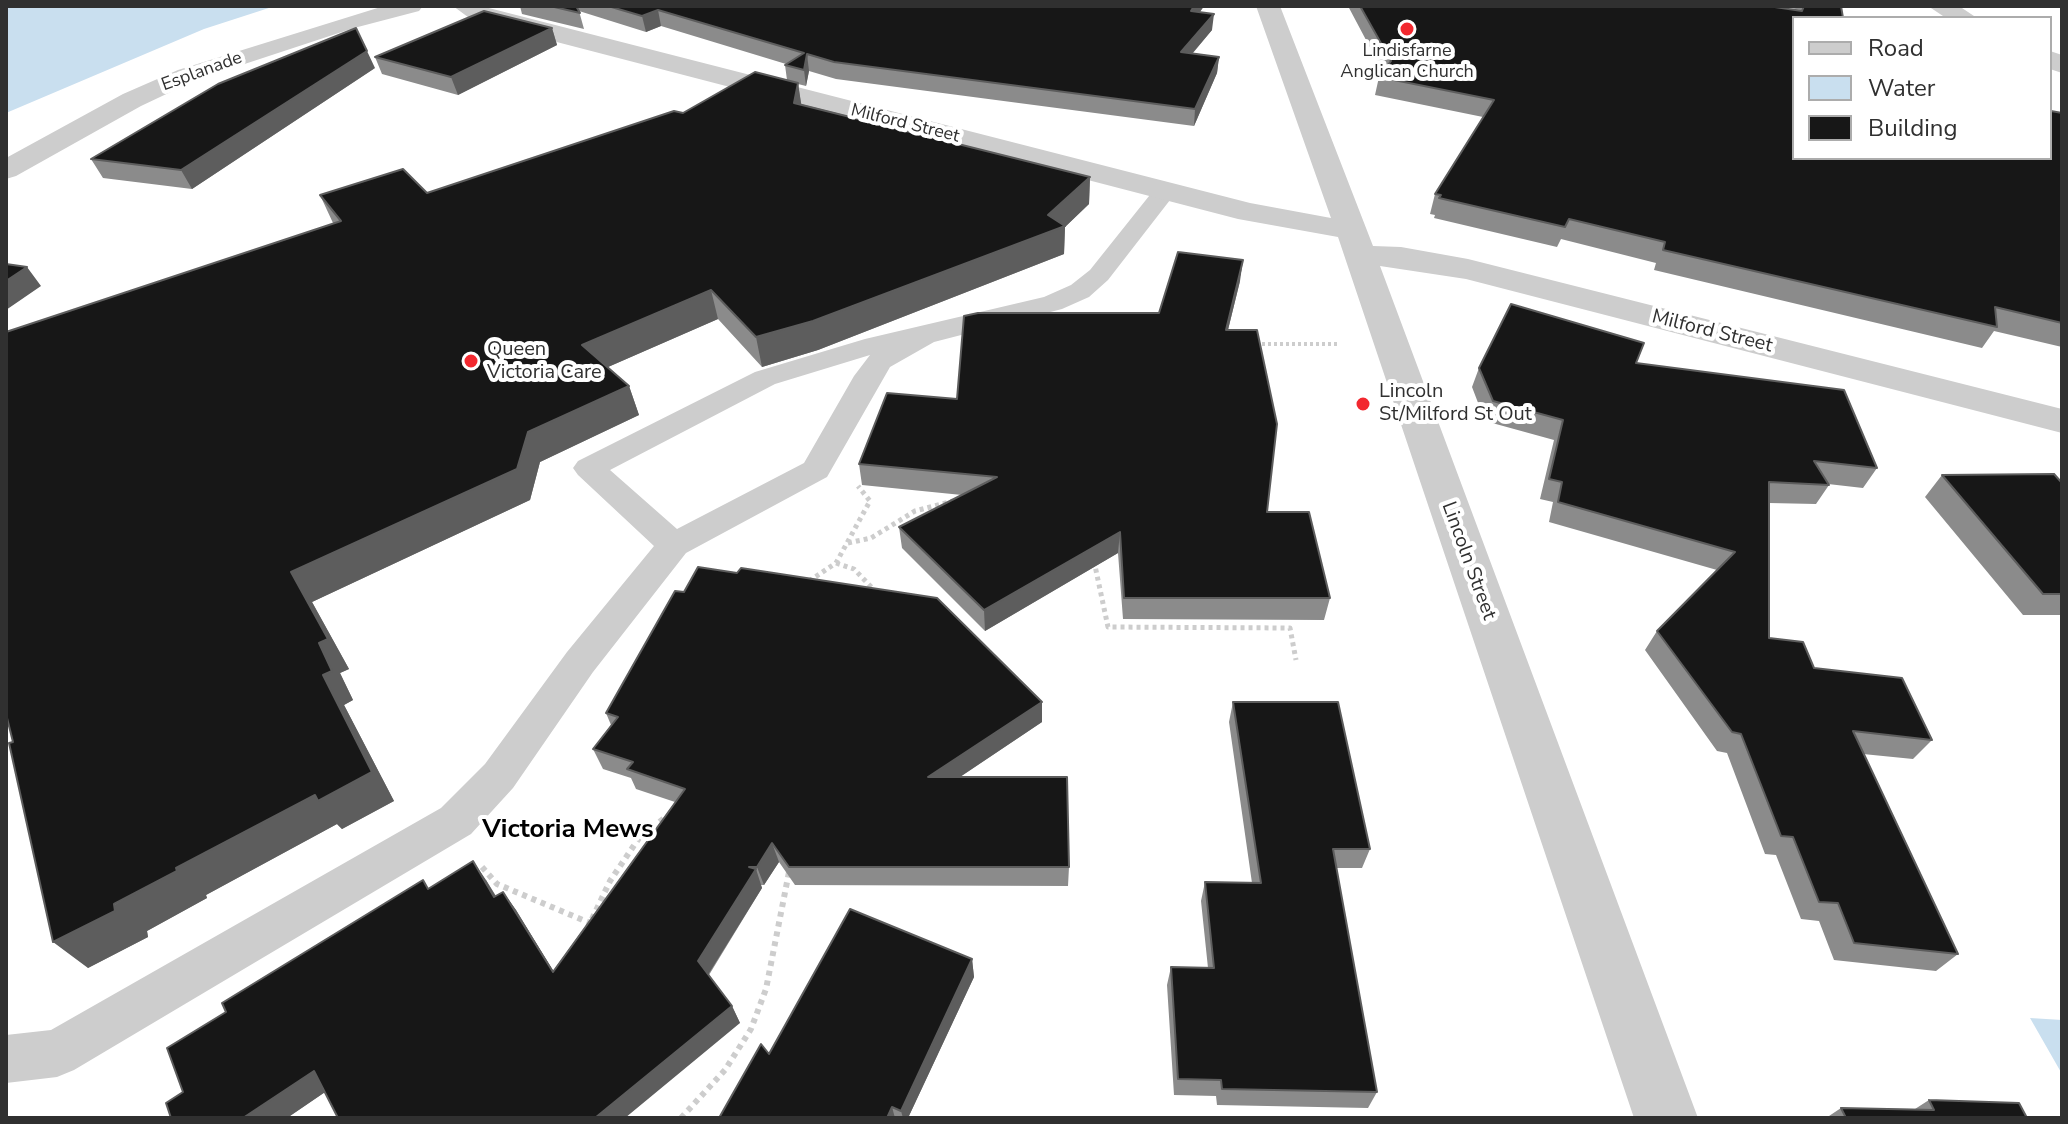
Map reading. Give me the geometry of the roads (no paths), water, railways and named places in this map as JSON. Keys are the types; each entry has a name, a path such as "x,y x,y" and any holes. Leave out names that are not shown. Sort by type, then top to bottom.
{"street":[{"name":"Esplanade","path":"6,170 132,100 187,75 346,23 411,6"},
{"name":"Milford Street","path":"465,6 480,15 1273,218 1401,257 1468,269 2062,421"},
{"name":"Lincoln Street","path":"1268,6 1666,1118"},
{"path":"1940,6 1961,16"}],"lane":[{"path":"674,545 589,468 765,378 875,345 924,336 1053,303 1080,291 1099,275 1165,191"},
{"path":"6,1059 57,1053 456,821 499,776 580,662 674,545 816,470 868,376 880,361 924,336"}],"water":[{"path":"6,6 275,6 204,29 6,113"},
{"path":"2030,1018 2062,1020 2062,1074"}],"place":[{"name":"Lindisfarne Anglican Church","path":"1407,29"},
{"name":"Queen Victoria Care","path":"471,361"},
{"name":"Lincoln St/Milford St Out","path":"1363,404"}],"district":[{"name":"Victoria Mews","path":"568,831"}]}
